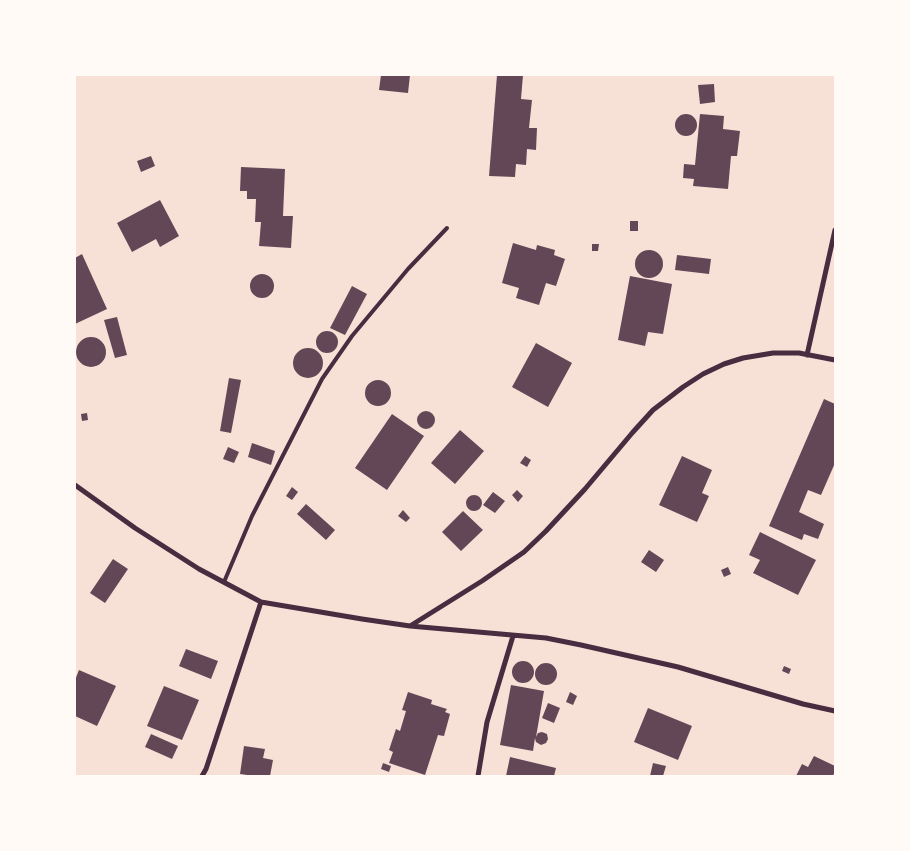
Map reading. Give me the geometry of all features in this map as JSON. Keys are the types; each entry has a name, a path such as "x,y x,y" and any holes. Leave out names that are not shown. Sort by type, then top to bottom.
{"street":[{"path":"807,355 835,230"},
{"path":"410,626 524,552 585,489 653,410 703,374 743,358 773,353 799,353 835,360"},
{"path":"75,484 135,528 199,570 261,602 410,626 546,638 678,667 803,704 835,711"},
{"path":"202,776 261,602"},
{"path":"478,776 487,722 513,636"}],"lane":[{"path":"224,582 252,516 322,380 352,336 408,268 447,228"}],"building":[{"path":"381,75 410,75 408,93 379,90"},
{"path":"497,75 523,75 521,99 532,100 529,128 537,128 536,150 527,149 526,165 516,164 515,177 489,176"},
{"path":"714,84 715,102 700,104 698,85"},
{"path":"686,114 694,117 697,125 694,133 686,136 678,133 675,125 678,117"},
{"path":"700,114 724,116 723,129 740,131 737,156 731,156 728,189 693,186 694,179 683,178 684,164 695,165"},
{"path":"151,156 155,166 141,172 137,161"},
{"path":"241,167 285,169 283,216 293,216 291,248 259,246 261,222 255,222 256,199 247,199 247,191 240,191"},
{"path":"160,200 179,236 160,247 156,239 132,252 117,223"},
{"path":"630,221 638,221 638,231 630,231"},
{"path":"513,243 536,250 537,245 555,250 554,255 565,259 556,286 546,283 539,305 516,298 519,288 502,283"},
{"path":"592,244 599,244 598,251 592,251"},
{"path":"649,250 659,254 663,264 659,274 649,278 639,274 635,264 639,254"},
{"path":"82,254 107,309 75,324 75,258"},
{"path":"677,255 711,259 709,274 675,270"},
{"path":"262,274 271,277 274,286 271,295 262,298 253,295 250,286 253,277"},
{"path":"630,276 672,284 663,334 648,332 645,346 618,340"},
{"path":"352,286 367,294 345,335 330,328"},
{"path":"117,317 127,355 115,358 104,320"},
{"path":"327,331 337,338 338,342 331,352 327,353 317,346 316,342 323,332"},
{"path":"91,337 102,341 106,352 102,363 91,367 80,363 76,352 80,341"},
{"path":"536,343 572,363 548,407 512,387"},
{"path":"308,348 319,352 323,363 319,374 308,378 297,374 293,363 297,352"},
{"path":"229,378 241,380 231,433 220,431"},
{"path":"378,380 387,384 391,393 387,402 378,406 369,402 365,393 369,384"},
{"path":"824,399 835,404 835,463 821,495 808,490 799,512 824,524 818,539 804,534 802,540 769,526"},
{"path":"422,411 430,411 435,416 433,427 422,429 417,424 417,416"},
{"path":"87,413 88,420 82,421 81,414"},
{"path":"392,414 424,436 387,490 355,468"},
{"path":"460,430 484,451 455,484 431,463"},
{"path":"252,443 275,451 271,465 248,457"},
{"path":"228,447 239,452 234,463 223,459"},
{"path":"525,456 531,460 527,467 520,463"},
{"path":"682,456 712,470 702,493 709,496 697,522 659,505"},
{"path":"292,487 298,492 292,500 286,496"},
{"path":"517,490 523,496 518,502 512,495"},
{"path":"493,492 505,501 495,513 483,505"},
{"path":"474,495 480,497 482,503 480,509 474,511 468,509 466,503 468,497"},
{"path":"306,504 335,530 326,540 297,514"},
{"path":"403,510 410,518 406,522 398,516"},
{"path":"463,511 483,530 461,551 442,532"},
{"path":"760,532 816,560 798,595 753,573 760,560 749,555"},
{"path":"649,550 664,560 656,572 641,562"},
{"path":"113,559 128,569 105,603 90,593"},
{"path":"728,567 731,574 724,577 721,570"},
{"path":"186,649 218,661 211,679 179,666"},
{"path":"523,661 533,668 534,672 527,682 523,683 513,676 512,672 519,662"},
{"path":"546,663 554,666 557,674 554,682 546,685 538,682 535,674 538,666"},
{"path":"784,666 791,669 789,674 782,671"},
{"path":"79,670 116,686 97,726 75,716 75,680"},
{"path":"511,685 544,691 536,737 538,733 542,732 547,734 548,739 546,743 541,745 536,742 535,738 533,751 500,745"},
{"path":"164,686 199,700 182,740 147,726"},
{"path":"408,692 432,700 431,704 447,709 445,712 450,714 444,736 438,735 425,775 389,763 393,752 389,750 396,729 400,731 406,711 402,710"},
{"path":"570,692 577,696 573,705 566,702"},
{"path":"548,703 560,708 554,723 542,718"},
{"path":"648,708 692,726 678,760 634,742"},
{"path":"151,734 178,746 172,759 145,747"},
{"path":"244,746 265,749 263,758 273,760 270,776 240,774"},
{"path":"814,756 835,766 833,776 796,776 802,764 808,767"},
{"path":"510,757 556,768 554,776 506,776"},
{"path":"383,763 391,766 389,772 381,769"},
{"path":"653,763 666,766 663,776 650,776"}]}
